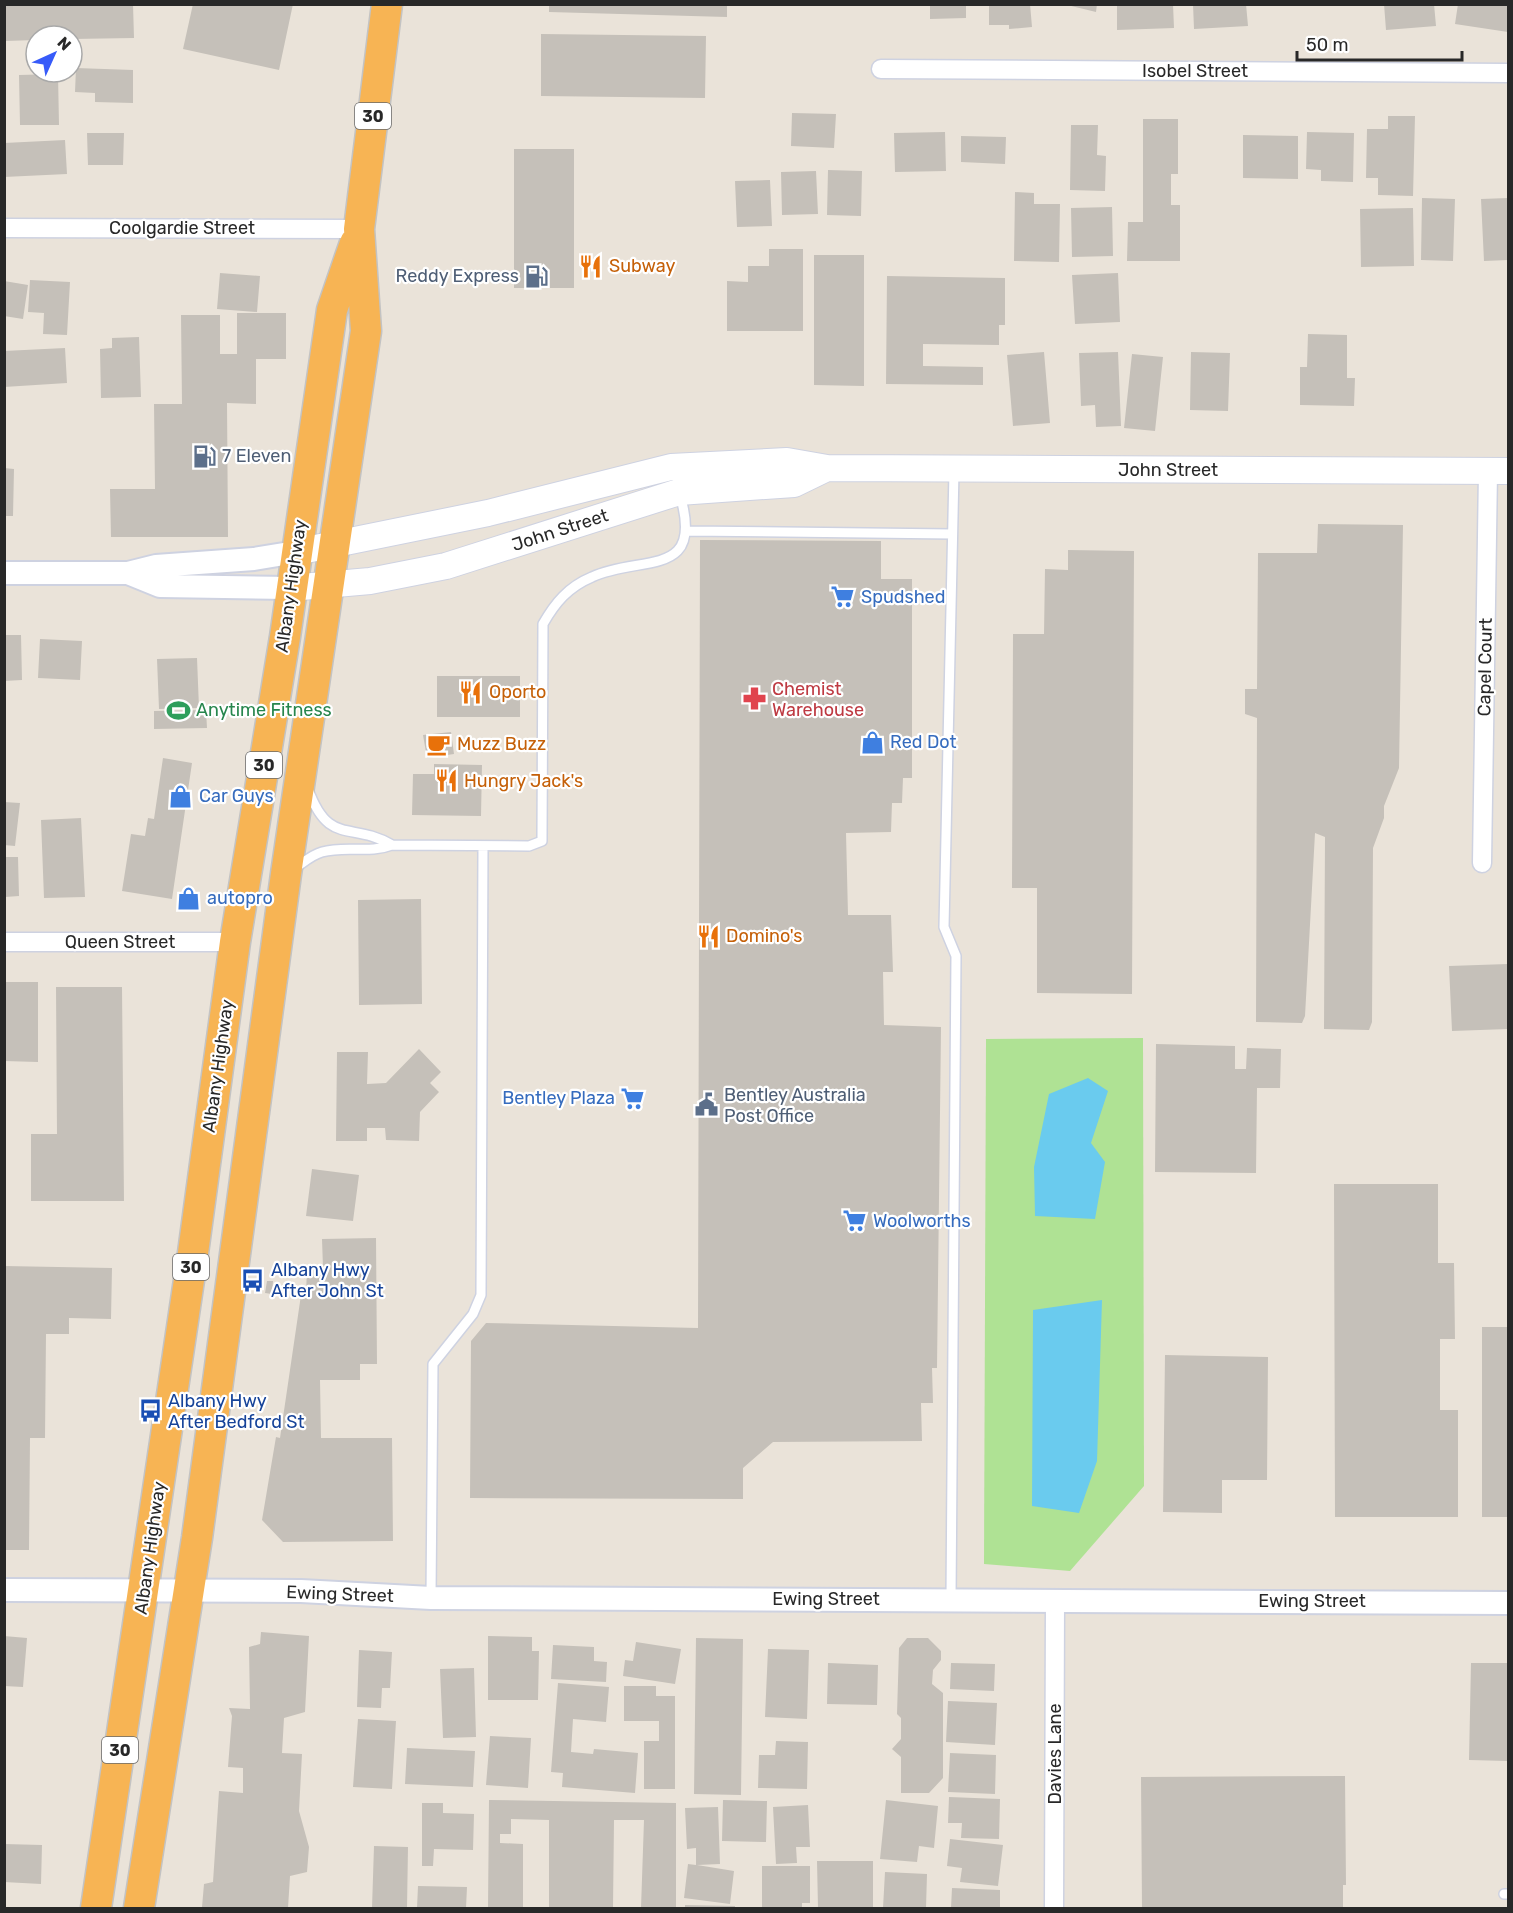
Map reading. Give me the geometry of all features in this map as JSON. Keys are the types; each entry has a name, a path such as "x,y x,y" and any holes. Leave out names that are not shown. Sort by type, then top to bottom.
{"highway":[{"name":"Albany Highway","path":"139,1908 189,1591 286,874 366,331 359,229 387,4"},
{"name":"Albany Highway","path":"96,1908 193,1253 235,942 285,637 290,588 332,310 359,229"}],"main road":[{"name":"John Street","path":"296,552 488,513 787,461 827,468 1498,471"},
{"name":"John Street","path":"290,588 329,586 446,566 675,480"}],"street":[{"name":"Isobel Street","path":"881,69 1509,73"},
{"name":"Coolgardie Street","path":"4,228 359,229"},
{"name":"Capel Court","path":"1482,863 1498,471"},
{"path":"4,573 128,573 156,566 254,559 296,552"},
{"path":"128,573 160,586 290,588"},
{"name":"Queen Street","path":"4,942 235,942"},
{"name":"Ewing Street","path":"4,1590 301,1591 431,1598 1055,1599 1509,1603"},
{"name":"Davies Lane","path":"1054,1908 1055,1599"}],"lane":[{"path":"951,1599 956,956 944,927 954,469"},
{"path":"286,874 322,852 338,849 378,850 392,845 483,848 529,846 542,841 543,624 557,600 592,576 666,559 680,550 687,531 675,480"},
{"path":"687,531 952,534"},
{"path":"302,772 313,803 327,822 337,830 375,835 392,845"},
{"path":"431,1598 433,1364 473,1314 481,1295 483,848"}],"green space":[{"path":"1143,1038 1144,1486 1070,1571 984,1564 986,1039"}],"water":[{"path":"1088,1078 1108,1091 1091,1143 1105,1162 1095,1219 1035,1216 1034,1167 1049,1094"},
{"path":"1102,1300 1097,1461 1079,1513 1032,1506 1033,1310"}],"building":[{"path":"5,4 133,4 134,38 84,39 84,24 24,24 24,40 5,41"},
{"path":"193,4 293,4 279,70 183,49"},
{"path":"549,4 727,4 727,17 549,12"},
{"path":"930,4 966,4 966,18 930,19"},
{"path":"989,4 1030,4 1032,27 1009,29 1009,25 989,25"},
{"path":"1063,4 1097,4 1096,12"},
{"path":"1117,4 1173,4 1174,28 1117,30"},
{"path":"1193,4 1246,4 1248,26 1194,29"},
{"path":"1384,4 1434,4 1436,26 1386,30"},
{"path":"1458,4 1508,4 1508,32 1455,24"},
{"path":"541,34 706,36 705,98 541,96"},
{"path":"84,68 133,70 133,103 95,102 95,93 75,92 75,84 84,84"},
{"path":"19,75 24,75 24,84 58,84 59,125 20,125"},
{"path":"792,113 836,114 834,148 791,146"},
{"path":"1388,116 1415,116 1413,196 1378,195 1378,178 1366,178 1367,129 1388,129"},
{"path":"1143,119 1178,119 1178,174 1171,174 1171,205 1180,205 1180,261 1127,261 1128,222 1143,222"},
{"path":"1071,125 1098,125 1097,155 1106,156 1105,191 1070,190"},
{"path":"945,132 946,171 895,172 894,133"},
{"path":"1307,132 1354,133 1353,182 1321,181 1321,170 1306,169"},
{"path":"87,133 124,133 123,165 88,165"},
{"path":"1243,135 1298,136 1298,179 1243,178"},
{"path":"961,136 1006,137 1005,164 961,162"},
{"path":"65,140 67,174 4,177 4,143"},
{"path":"514,149 574,149 574,288 514,288"},
{"path":"828,170 862,171 861,216 827,215"},
{"path":"816,171 818,214 782,215 781,172"},
{"path":"770,180 772,226 737,227 735,181"},
{"path":"1015,192 1034,193 1034,204 1060,204 1059,262 1014,261"},
{"path":"1422,198 1455,199 1453,261 1421,260"},
{"path":"1508,198 1508,260 1484,261 1481,199"},
{"path":"1112,207 1113,256 1072,257 1071,208"},
{"path":"1413,208 1414,266 1361,267 1360,209"},
{"path":"769,249 803,249 803,331 727,331 727,281 748,282 748,266 769,266"},
{"path":"814,255 864,255 864,386 814,385"},
{"path":"220,273 260,276 257,312 217,309"},
{"path":"1118,273 1120,322 1075,324 1072,275"},
{"path":"887,276 1005,278 1005,325 999,325 999,345 923,344 923,366 983,367 983,385 886,384"},
{"path":"30,280 70,282 67,335 43,334 44,313 28,312"},
{"path":"4,281 28,285 23,319 4,316"},
{"path":"237,313 286,313 286,359 256,359 256,404 227,403 228,537 111,537 110,489 155,489 154,404 182,404 181,315 220,315 220,354 237,354"},
{"path":"1308,334 1347,335 1347,378 1355,378 1354,406 1300,405 1300,367 1307,367"},
{"path":"139,337 141,397 101,398 100,349 112,348 112,338"},
{"path":"65,348 67,383 4,387 4,351"},
{"path":"1044,352 1050,423 1013,426 1007,355"},
{"path":"1118,352 1121,426 1096,427 1095,405 1081,406 1079,353"},
{"path":"1191,352 1230,353 1228,411 1190,410"},
{"path":"1132,354 1163,357 1155,431 1124,428"},
{"path":"4,468 14,469 13,516 4,516"},
{"path":"1318,524 1403,525 1399,768 1384,806 1384,818 1373,848 1372,1022 1369,1030 1324,1029 1325,837 1315,833 1305,1016 1302,1023 1256,1022 1257,718 1245,714 1245,689 1257,689 1258,553 1317,553"},
{"path":"700,540 881,541 881,579 912,579 912,778 903,778 902,803 892,803 891,832 846,833 848,915 891,915 893,972 883,972 884,1025 941,1027 937,1368 932,1368 933,1403 921,1403 922,1441 773,1442 743,1468 743,1499 470,1498 471,1341 486,1323 698,1328"},
{"path":"1068,550 1134,551 1132,994 1037,993 1037,888 1012,888 1013,634 1044,634 1045,569 1068,570"},
{"path":"4,635 21,635 22,680 4,681"},
{"path":"40,639 82,641 80,680 38,678"},
{"path":"197,658 199,708 159,709 157,659"},
{"path":"437,676 520,676 520,717 437,717"},
{"path":"206,710 207,728 154,729 154,711"},
{"name":"Muzz Buzz","path":"451,732 454,754 427,758 423,735"},
{"path":"163,758 192,763 172,899 122,891 131,834 145,836 148,818 154,819"},
{"path":"434,764 482,765 481,816 412,815 413,774 434,774"},
{"path":"4,802 20,803 15,846 4,845"},
{"path":"81,818 85,897 44,898 41,820"},
{"path":"5,857 18,857 19,896 5,897"},
{"path":"421,899 422,1004 359,1005 358,900"},
{"path":"1508,964 1508,1029 1452,1031 1449,966"},
{"path":"4,982 38,982 38,1062 4,1061"},
{"path":"56,987 122,987 124,1201 31,1201 31,1134 57,1134"},
{"path":"1156,1044 1235,1046 1235,1069 1246,1069 1247,1048 1281,1049 1280,1088 1257,1088 1256,1173 1155,1172"},
{"path":"419,1049 441,1072 430,1083 439,1092 420,1112 419,1141 386,1140 385,1128 367,1128 367,1141 336,1141 337,1052 368,1052 367,1084 386,1083"},
{"path":"312,1169 359,1175 353,1221 306,1216"},
{"path":"1334,1184 1438,1184 1438,1263 1454,1263 1455,1339 1440,1339 1440,1410 1458,1410 1458,1517 1335,1517"},
{"path":"376,1238 377,1364 360,1364 360,1380 320,1380 321,1438 392,1438 393,1541 283,1542 262,1520 276,1437 280,1438 301,1295 306,1294 307,1268 323,1268 322,1239"},
{"path":"4,1266 112,1268 111,1319 69,1318 69,1334 46,1334 45,1438 30,1438 29,1550 4,1550"},
{"path":"267,1281 273,1281 272,1294 265,1293"},
{"path":"1482,1327 1508,1327 1508,1517 1482,1517"},
{"path":"1165,1355 1268,1357 1267,1480 1222,1480 1222,1513 1163,1512"},
{"path":"261,1632 309,1636 305,1712 284,1718 282,1753 302,1754 299,1811 309,1847 307,1872 290,1876 288,1908 202,1907 204,1884 213,1882 219,1791 243,1793 243,1768 228,1767 232,1716 229,1708 250,1709 249,1647 260,1644"},
{"path":"4,1636 27,1638 23,1687 4,1686"},
{"path":"488,1636 532,1637 532,1651 539,1651 538,1700 488,1700"},
{"path":"696,1638 743,1639 741,1795 694,1794"},
{"path":"907,1638 928,1638 941,1651 941,1660 933,1670 932,1684 943,1693 943,1778 929,1793 901,1793 901,1757 892,1749 901,1739 901,1718 897,1714 899,1648"},
{"path":"636,1642 681,1649 675,1684 623,1676 625,1660 633,1661"},
{"path":"553,1645 594,1647 594,1661 607,1662 606,1682 551,1679"},
{"path":"768,1649 809,1650 807,1719 765,1717"},
{"path":"359,1650 392,1652 390,1688 382,1688 381,1708 357,1707"},
{"path":"828,1663 878,1665 877,1705 827,1704"},
{"path":"951,1663 995,1664 994,1691 950,1689"},
{"path":"1471,1663 1508,1663 1508,1761 1469,1760"},
{"path":"474,1668 476,1737 443,1738 440,1669"},
{"path":"558,1683 609,1687 606,1722 573,1719 571,1752 593,1754 594,1749 638,1753 635,1793 562,1787 563,1773 551,1772"},
{"path":"624,1686 656,1686 656,1696 675,1696 675,1789 644,1789 644,1741 659,1741 659,1721 624,1721"},
{"path":"948,1701 997,1703 995,1745 946,1742"},
{"path":"358,1719 396,1721 392,1789 353,1787"},
{"path":"490,1736 531,1738 528,1788 486,1785"},
{"path":"776,1741 808,1742 807,1789 758,1788 759,1755 775,1755"},
{"path":"407,1748 475,1751 473,1787 405,1784"},
{"path":"950,1753 996,1755 995,1794 948,1792"},
{"path":"1345,1776 1346,1885 1343,1885 1343,1908 1142,1908 1141,1777"},
{"path":"949,1797 1000,1799 999,1839 961,1838 962,1823 948,1823"},
{"path":"489,1800 676,1803 676,1908 641,1908 644,1820 614,1820 613,1908 549,1908 549,1820 511,1819 511,1834 500,1834 500,1843 523,1844 523,1908 488,1908"},
{"path":"723,1800 767,1801 766,1842 722,1841"},
{"path":"886,1800 938,1806 934,1848 919,1846 917,1862 880,1859"},
{"path":"422,1803 443,1803 443,1813 474,1814 473,1850 434,1849 433,1866 422,1866"},
{"path":"808,1805 810,1847 796,1847 797,1863 776,1864 773,1807"},
{"path":"718,1807 720,1864 697,1865 734,1871 730,1904 684,1898 688,1864 696,1865 696,1848 687,1849 685,1808"},
{"path":"950,1839 1003,1845 998,1886 960,1882 962,1868 947,1866"},
{"path":"4,1844 42,1845 41,1884 4,1882"},
{"path":"374,1846 408,1847 407,1908 372,1908"},
{"path":"817,1861 873,1861 873,1908 818,1908"},
{"path":"762,1866 810,1866 810,1903 802,1903 802,1908 762,1908"},
{"path":"885,1872 927,1874 926,1908 883,1908"},
{"path":"418,1886 467,1887 466,1908 417,1908"},
{"path":"952,1888 1000,1890 1000,1908 951,1908"},
{"path":"685,1905 735,1906 735,1908 685,1908"}],"place":[{"name":"Subway","path":"591,266"},
{"name":"Reddy Express","path":"537,276"},
{"name":"7 Eleven","path":"204,456"},
{"name":"Spudshed","path":"843,597"},
{"name":"Oporto","path":"471,692"},
{"name":"Chemist Warehouse","path":"754,699"},
{"name":"Anytime Fitness","path":"178,710"},
{"name":"Red Dot","path":"872,742"},
{"name":"Muzz Buzz","path":"439,744"},
{"name":"Hungry Jack's","path":"446,781"},
{"name":"Car Guys","path":"181,796"},
{"name":"autopro","path":"189,898"},
{"name":"Domino's","path":"708,936"},
{"name":"Bentley Plaza","path":"633,1098"},
{"name":"Bentley Australia Post Office","path":"706,1105"},
{"name":"Woolworths","path":"855,1221"},
{"name":"Albany Hwy After John St","path":"253,1280"},
{"name":"Albany Hwy After Bedford St","path":"150,1411"}]}
